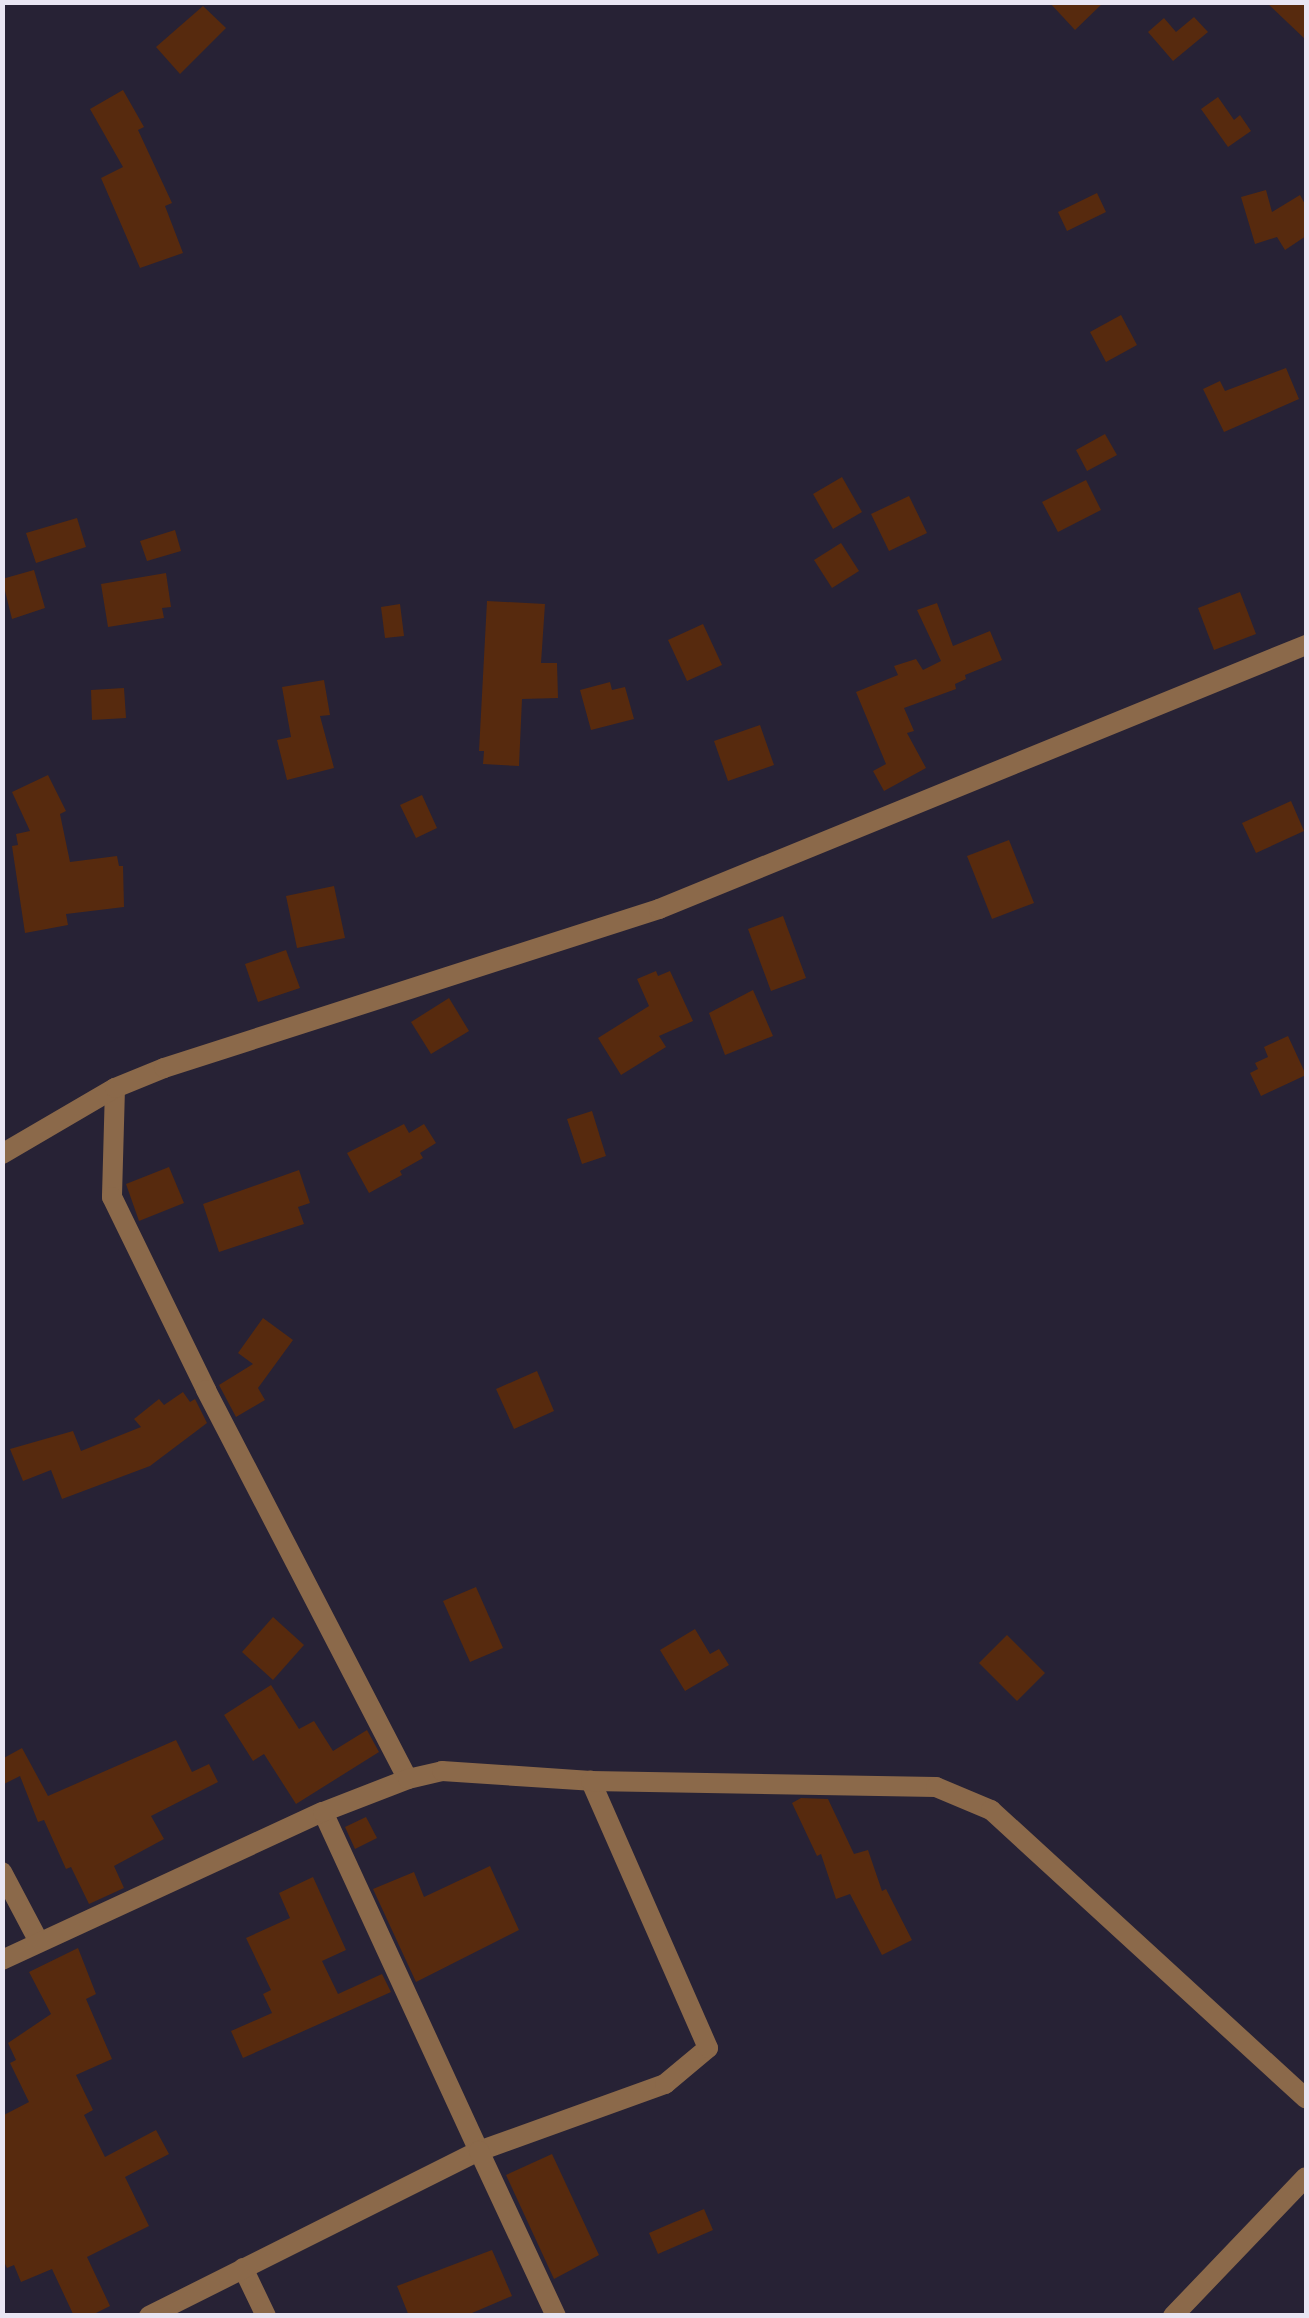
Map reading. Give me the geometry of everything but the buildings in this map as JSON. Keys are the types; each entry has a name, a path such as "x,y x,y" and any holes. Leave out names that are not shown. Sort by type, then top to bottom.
{"street":[{"path":"2,1154 116,1088 164,1068 658,908 1306,645"},
{"path":"116,1088 112,1197 206,1390 408,1779"},
{"path":"2,1960 322,1812 408,1779 442,1771 591,1781 936,1787 991,1810 1306,2099"},
{"path":"149,2316 479,2152 664,2084 708,2048 591,1781"},
{"path":"322,1812 556,2316"},
{"path":"2,1872 39,1942"},
{"path":"1173,2316 1306,2178"},
{"path":"244,2268 266,2316"}]}
